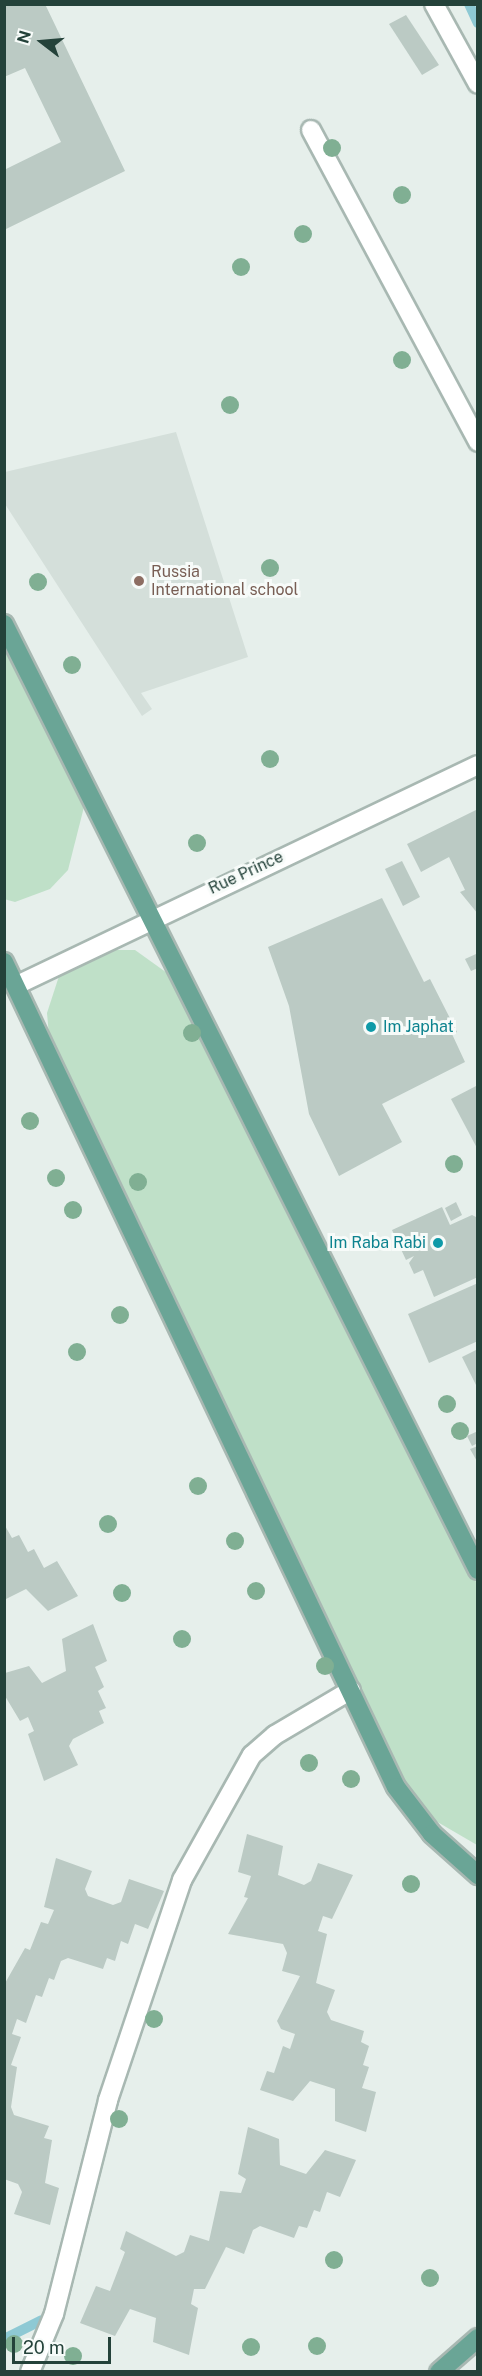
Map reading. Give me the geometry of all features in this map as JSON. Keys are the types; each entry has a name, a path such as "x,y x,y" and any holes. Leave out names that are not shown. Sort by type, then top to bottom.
{"main road":[{"path":"4,624 153,917 477,1570"},
{"path":"4,962 17,985 396,1788 432,1834 477,1875"},
{"path":"439,2372 477,2338"}],"street":[{"path":"434,4 477,84"},
{"path":"311,130 477,442"},
{"name":"Rue Prince","path":"17,985 153,917 477,765"},
{"path":"30,2372 54,2314 108,2100 182,1880 252,1755 274,1735 351,1690"}],"shaded area":[{"name":"Russia International school","path":"176,432 248,657 141,693 152,709 142,716 5,504 5,472"}],"green space":[{"path":"4,626 86,799 68,870 50,889 15,902 4,899"},
{"path":"100,950 135,950 188,988 477,1584 477,1845 422,1813 400,1786 67,1086 49,1035 47,1013 61,970"}],"building":[{"path":"4,4 45,4 125,171 4,230 4,170 61,142 25,68 4,77"},
{"path":"406,15 439,65 422,75 389,24"},
{"path":"478,809 478,914 460,892 465,890 449,857 421,872 407,844"},
{"path":"402,861 420,897 403,906 385,869"},
{"name":"Im Japhat","path":"382,898 424,982 430,979 457,1032 452,1034 465,1062 382,1104 402,1142 339,1176 309,1114 289,1006 268,947"},
{"path":"476,954 478,968 471,971 465,959"},
{"path":"478,1085 478,1150 451,1099"},
{"path":"456,1202 462,1215 451,1221 445,1208"},
{"name":"Im Raba Rabi","path":"442,1207 450,1225 472,1215 478,1218 478,1277 434,1297 423,1270 414,1274 409,1263 414,1256 406,1260 392,1230"},
{"name":"Im Raba Rabi","path":"478,1283 478,1341 429,1363 408,1314"},
{"path":"478,1349 478,1389 462,1357"},
{"path":"478,1431 478,1443 472,1446 467,1436"},
{"path":"478,1446 478,1463 470,1449"},
{"path":"4,1524 12,1538 19,1535 28,1552 34,1549 44,1568 57,1561 78,1596 48,1611 26,1589 4,1600"},
{"path":"93,1624 107,1661 95,1667 104,1687 98,1691 106,1708 99,1711 104,1723 73,1739 69,1746 78,1765 44,1781 28,1734 34,1731 28,1717 20,1721 5,1696 5,1673 29,1666 42,1683 66,1671 62,1639"},
{"path":"247,1834 283,1846 278,1875 304,1885 311,1881 318,1863 353,1875 332,1919 323,1916 318,1931 327,1934 316,1983 335,1990 327,2012 331,2020 364,2031 361,2042 369,2046 363,2065 369,2067 362,2088 376,2092 366,2132 335,2121 335,2089 310,2081 293,2101 260,2090 267,2071 274,2073 283,2046 290,2049 295,2034 281,2029 277,2021 300,1976 282,1971 287,1953 283,1944 228,1934 248,1898 244,1897 251,1876 238,1872"},
{"path":"56,1858 92,1871 85,1889 88,1896 113,1905 121,1902 129,1879 164,1891 148,1929 135,1924 128,1944 121,1941 115,1961 107,1958 103,1969 68,1958 61,1961 54,1980 49,1978 42,1997 36,1995 26,2023 17,2019 12,2034 21,2037 11,2065 17,2067 11,2107 14,2115 49,2126 44,2138 52,2140 45,2183 59,2188 50,2225 14,2214 22,2192 18,2184 4,2179 4,1985 25,1948 30,1950 41,1922 48,1924 54,1910 44,1907"},
{"path":"248,2127 279,2139 280,2165 306,2174 325,2150 356,2160 340,2197 327,2192 320,2212 314,2210 307,2228 299,2226 294,2238 260,2226 253,2230 244,2254 226,2247 205,2289 194,2289 191,2304 198,2308 189,2355 153,2342 156,2318 130,2309 115,2336 80,2323 96,2286 110,2291 125,2252 120,2249 126,2231 176,2256 184,2252 190,2235 209,2241 220,2191 241,2193 246,2179 238,2174"}],"waterway":[{"path":"469,4 478,23"},
{"path":"4,2339 42,2320"}],"place":[{"name":"Russia International school","path":"139,581"},
{"name":"Im Japhat","path":"371,1027"},
{"name":"Im Raba Rabi","path":"438,1243"}]}
